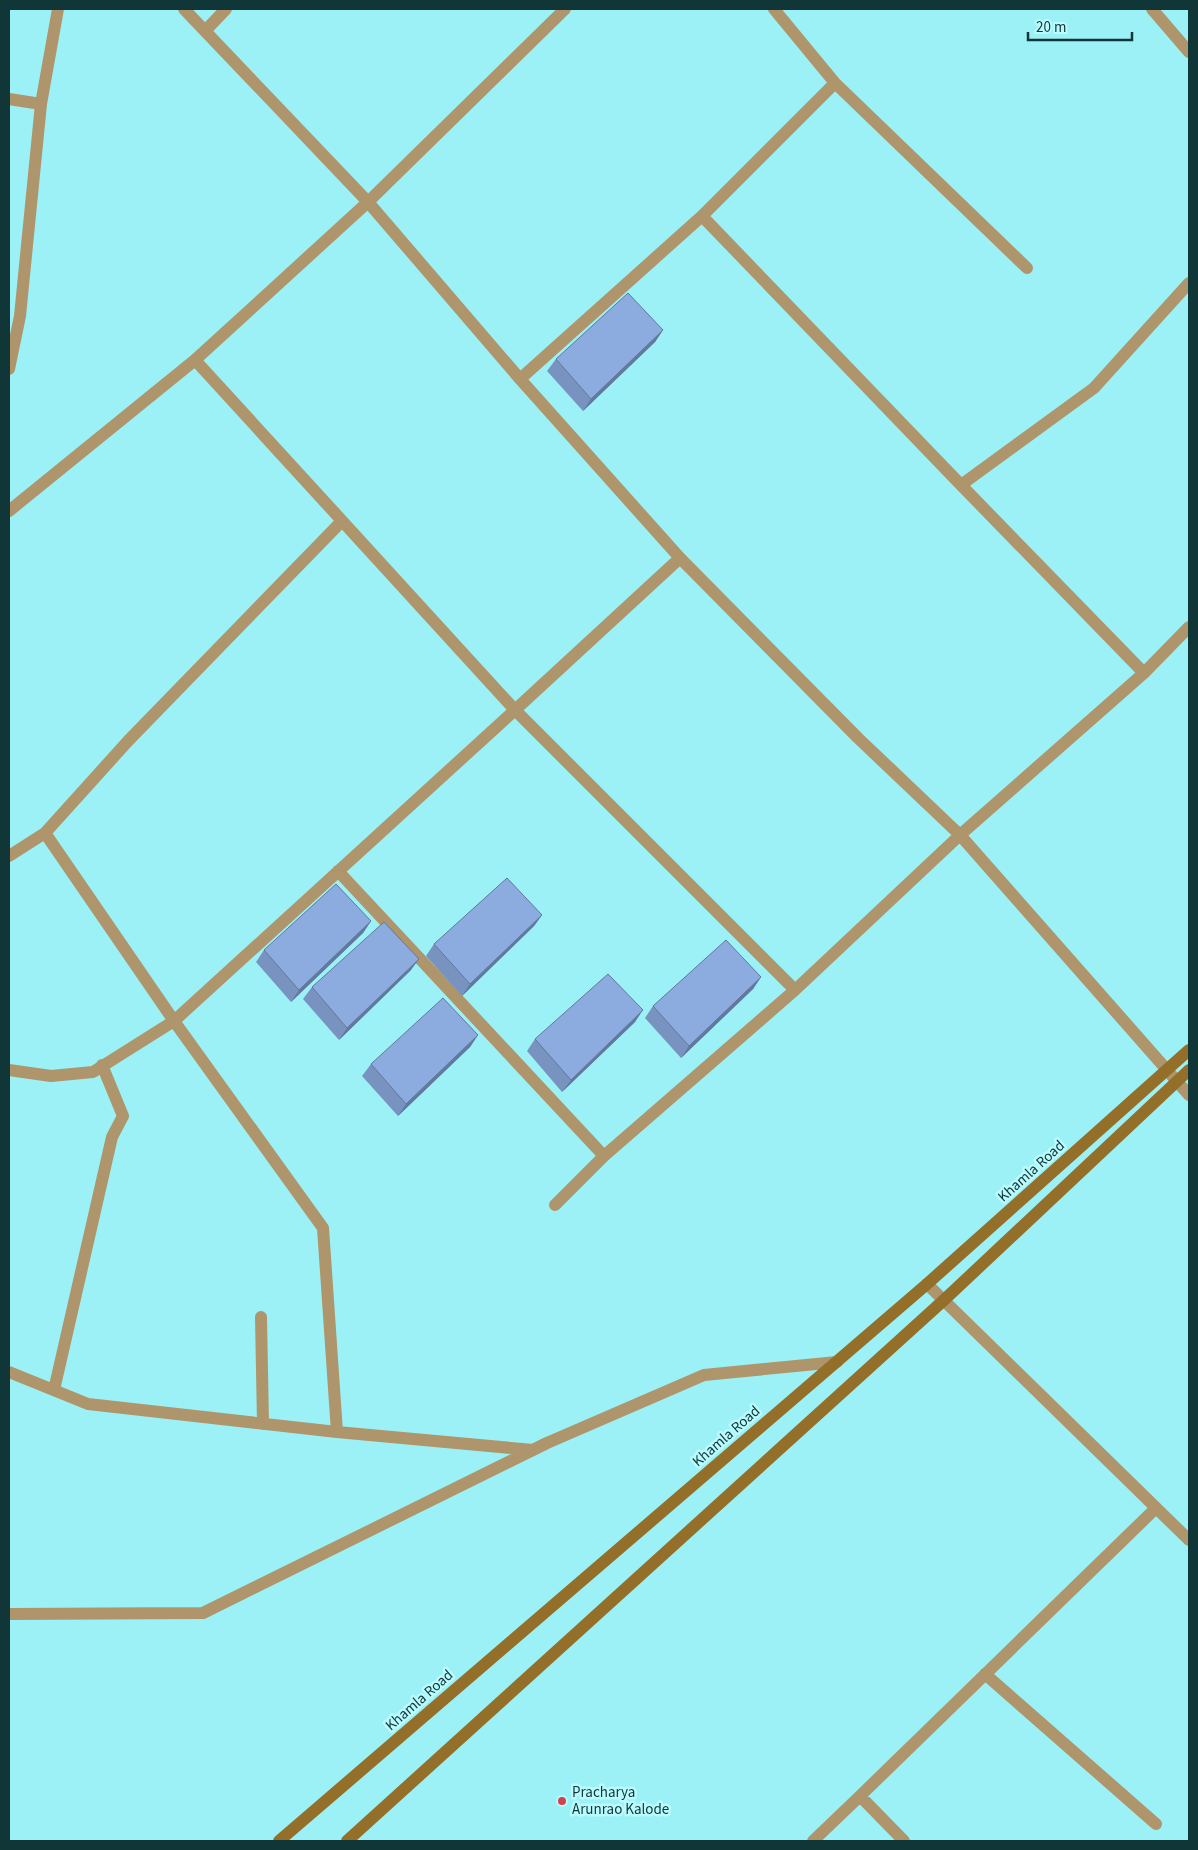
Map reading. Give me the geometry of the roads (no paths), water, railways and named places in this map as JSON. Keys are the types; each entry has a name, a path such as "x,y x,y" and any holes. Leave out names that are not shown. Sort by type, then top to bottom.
{"street":[{"path":"9,369 14,315 41,104 58,9"},
{"path":"184,9 368,202 520,379 680,558 858,738 960,835 1189,1095"},
{"path":"205,30 226,9"},
{"path":"9,511 195,360 368,202 565,9"},
{"path":"774,9 835,83 1027,268"},
{"path":"1152,9 1189,52"},
{"path":"520,379 702,216 835,83"},
{"path":"9,99 41,104"},
{"path":"702,216 1144,673"},
{"path":"961,485 1094,388 1189,283"},
{"path":"195,360 515,710 795,990"},
{"path":"9,856 45,833 128,741 342,521"},
{"path":"9,1070 51,1076 93,1072 174,1021 680,558"},
{"path":"555,1205 604,1156 795,990 960,835 1144,673 1189,627"},
{"path":"45,833 174,1021 323,1228 337,1432"},
{"path":"338,871 604,1156"},
{"name":"Khamla Road","path":"279,1841 928,1284 1168,1072 1189,1050"},
{"path":"54,1390 112,1137 123,1116 102,1065"},
{"path":"347,1841 944,1300 1189,1070"},
{"path":"928,1284 1189,1540"},
{"path":"261,1317 263,1424"},
{"path":"9,1614 202,1613 533,1450 704,1375 837,1362"},
{"path":"9,1372 88,1404 337,1432 533,1450"},
{"path":"813,1841 1156,1508"},
{"path":"985,1674 1156,1824"},
{"path":"860,1796 904,1841"}],"place":[{"name":"Pracharya Arunrao Kalode","path":"562,1801"}]}
